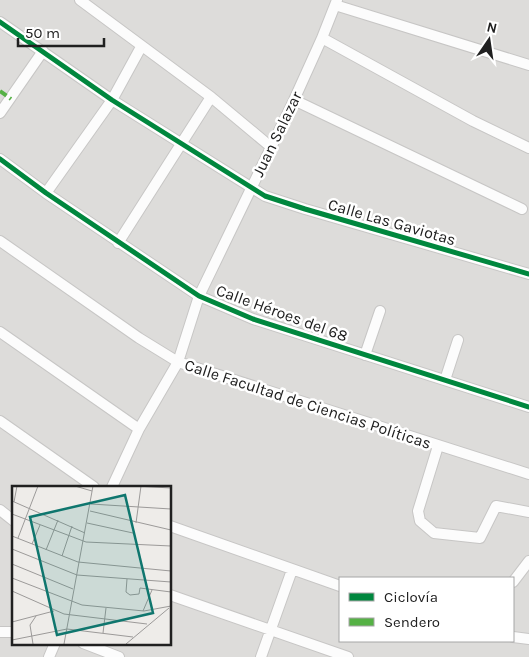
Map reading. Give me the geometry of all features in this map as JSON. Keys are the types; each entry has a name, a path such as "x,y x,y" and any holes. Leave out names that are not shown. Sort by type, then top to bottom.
{"street":[{"path":"80,0 141,47 212,97 271,147"},
{"path":"336,3 529,65"},
{"name":"Juan Salazar","path":"112,486 139,429 178,362 199,296 294,100 336,3"},
{"name":"Calle Las Gaviotas","path":"0,22 112,100 184,143 250,188 305,210 529,274"},
{"path":"322,38 473,121 529,148"},
{"path":"46,193 112,100 141,47"},
{"path":"0,113 43,51"},
{"path":"118,243 212,97"},
{"path":"294,100 522,209"},
{"name":"Calle Héroes del 68","path":"0,159 118,243 199,296 254,319 529,406"},
{"name":"Calle Facultad de Ciencias Políticas","path":"0,241 139,338 178,362 529,474"},
{"path":"365,355 380,311"},
{"path":"0,332 139,429"},
{"path":"445,380 458,340"},
{"path":"0,421 93,486"},
{"path":"438,446 418,511 420,521 434,533 480,538 496,506 529,512"},
{"path":"0,510 12,519"},
{"path":"171,526 339,586"},
{"path":"514,581 529,561"},
{"path":"261,657 292,570"},
{"path":"171,595 348,657"},
{"path":"514,637 529,639"},
{"path":"49,657 55,644"},
{"path":"86,644 119,657"}],"shaded area":[{"path":"0,0 529,0 529,657 0,657"}],"marked path":[{"path":"0,91 11,99"}],"cycle path":[{"path":"0,22 112,100 265,196 529,274"},
{"path":"0,159 46,193 199,296 253,319 529,407"}]}
